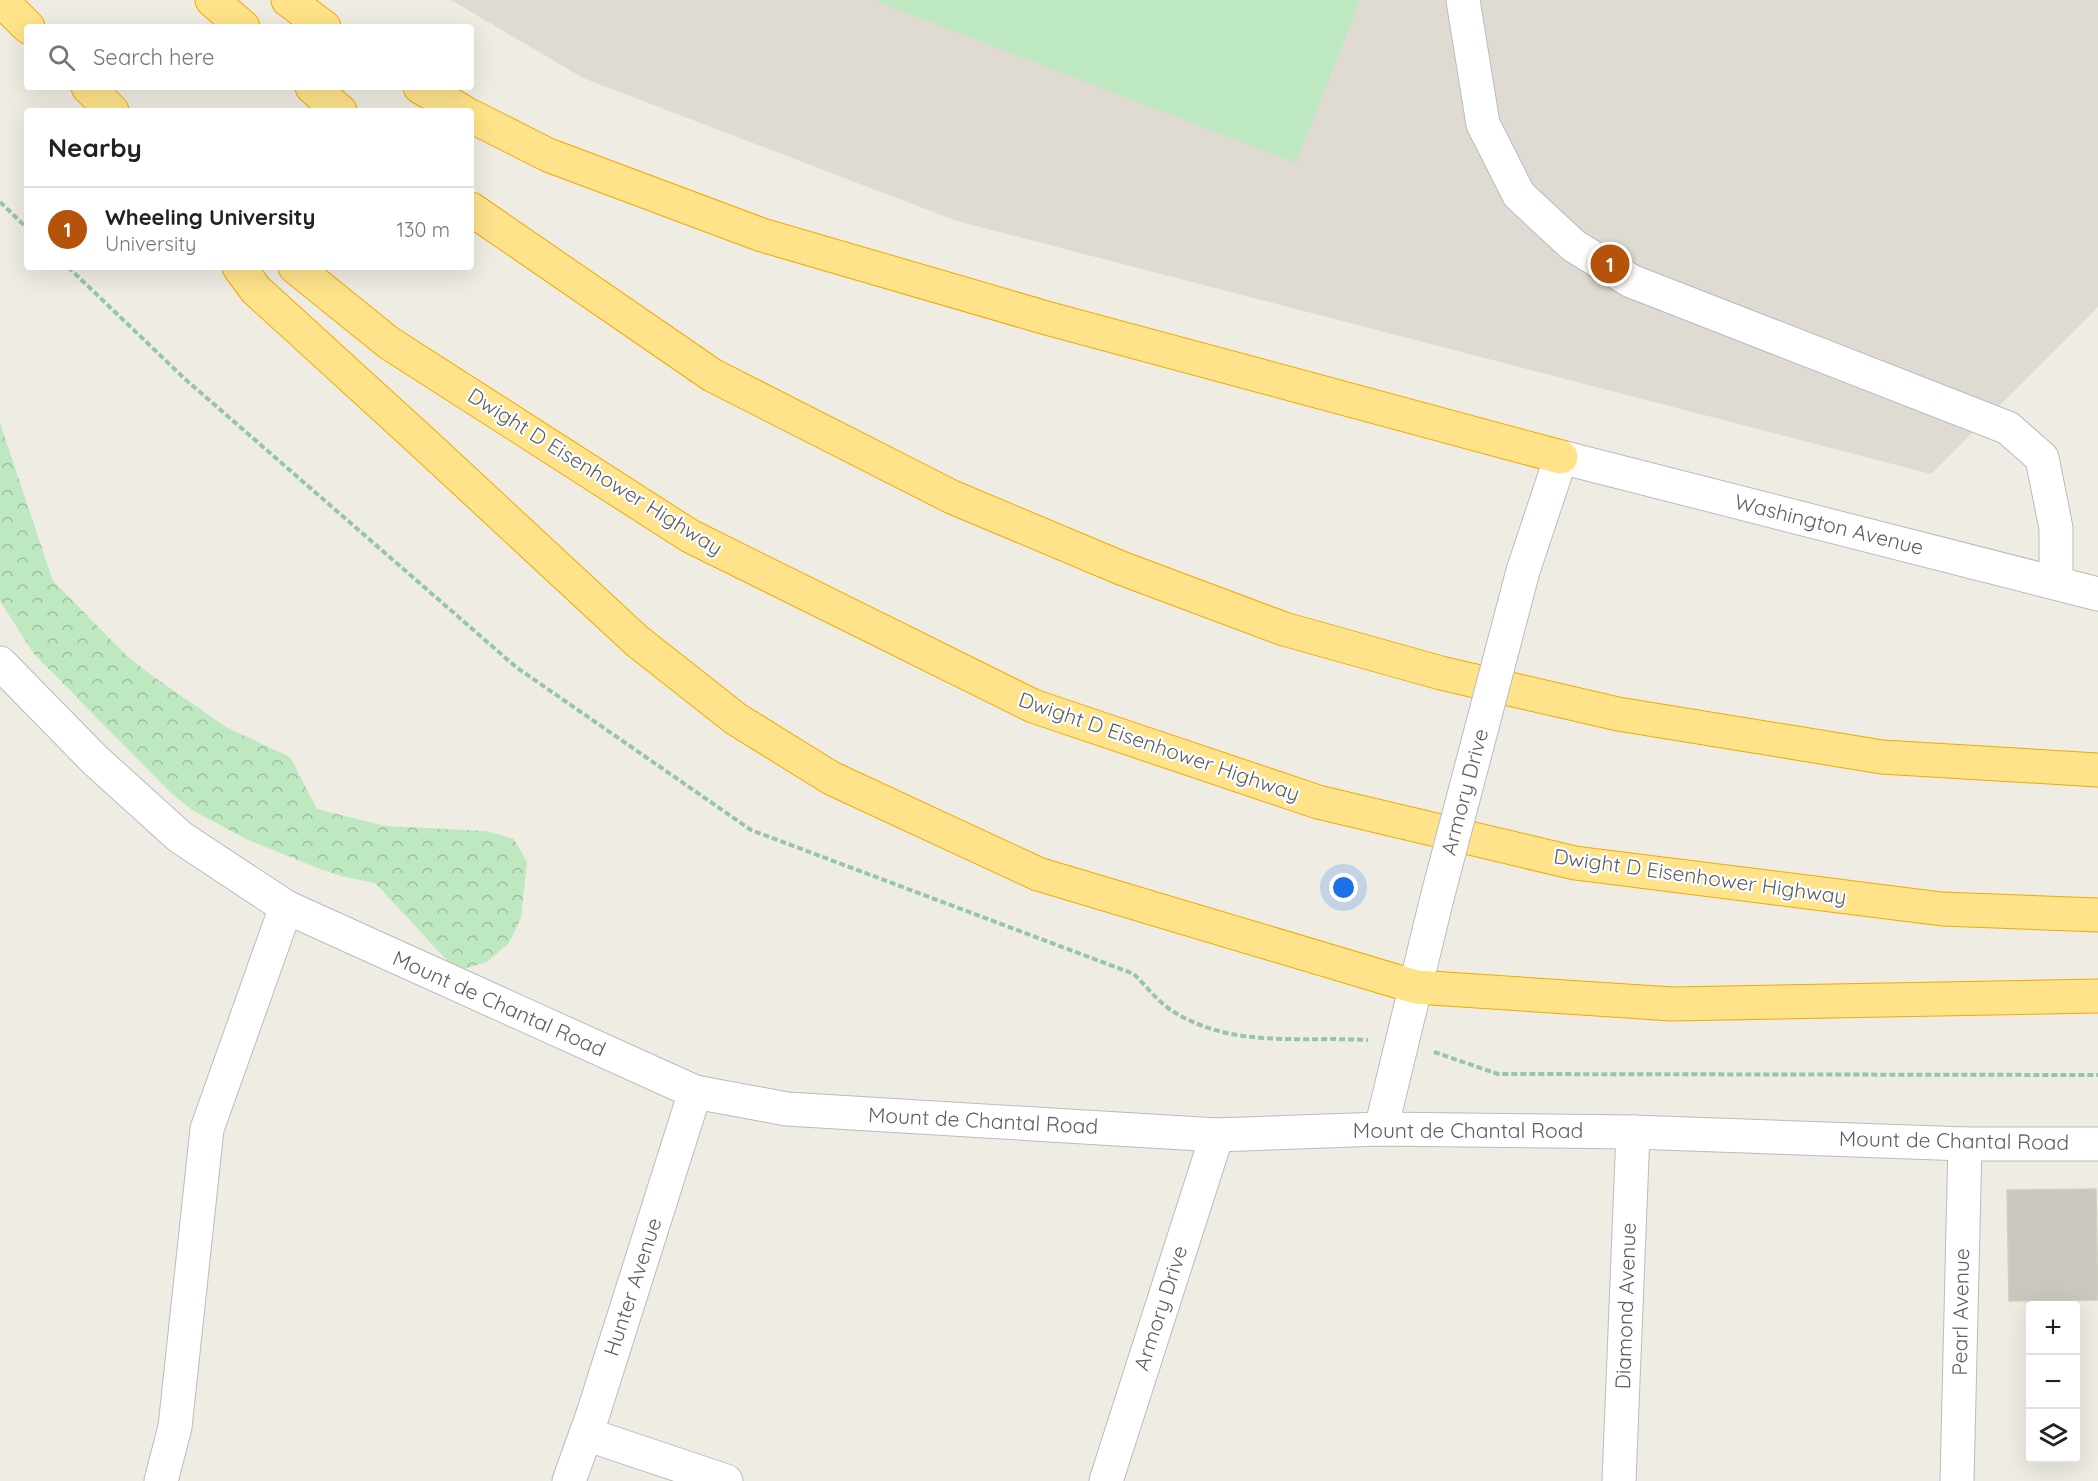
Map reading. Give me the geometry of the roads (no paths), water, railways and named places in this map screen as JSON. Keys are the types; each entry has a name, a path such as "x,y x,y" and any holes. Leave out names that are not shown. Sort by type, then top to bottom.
{"highway":[{"path":"1,0 25,24"},
{"path":"212,0 240,24"},
{"path":"288,0 320,24"},
{"path":"91,90 109,108"},
{"path":"316,90 336,108"},
{"path":"425,90 457,108"},
{"path":"474,118 548,155 762,236 1050,319 1561,457"},
{"path":"474,211 712,375 952,497 1121,568 1284,629 1441,672 1618,714 1882,757 2098,770"},
{"path":"241,270 256,290 637,641 736,719 831,778 1038,874 1416,987 1672,1004 2098,996"},
{"name":"Dwight D Eisenhower Highway","path":"299,270 389,343 690,536 1033,706 1318,802 1575,863 1942,909 2098,915"}],"street":[{"path":"1462,0 1483,124 1518,195 1574,246 1631,281 2008,428 2042,458 2056,528 2056,583"},
{"name":"Washington Avenue","path":"1561,457 2098,594"},
{"name":"Armory Drive","path":"1381,1129 1437,898 1523,571 1561,457"},
{"name":"Mount de Chantal Road","path":"0,663 95,760 180,837 286,907 695,1092 788,1109 1217,1135 1381,1129 1633,1132 1965,1144 2098,1144"},
{"path":"161,1481 175,1427 207,1129 286,907"},
{"name":"Hunter Avenue","path":"569,1481 695,1092"},
{"name":"Diamond Avenue","path":"1619,1481 1633,1132"},
{"name":"Armory Drive","path":"1106,1481 1217,1135"},
{"name":"Pearl Avenue","path":"1957,1481 1965,1144"},
{"path":"586,1434 726,1481"}],"place":[{"name":"Wheeling University","path":"1610,264"}]}
